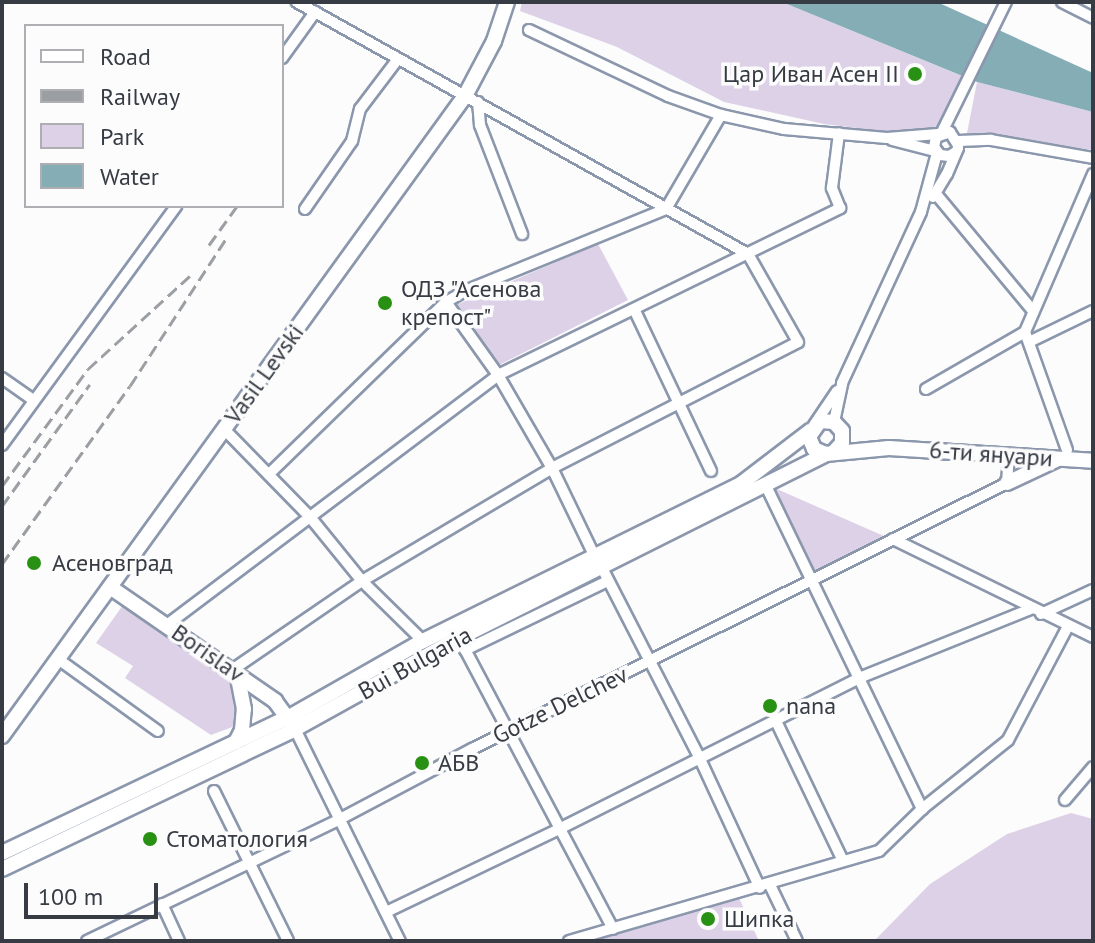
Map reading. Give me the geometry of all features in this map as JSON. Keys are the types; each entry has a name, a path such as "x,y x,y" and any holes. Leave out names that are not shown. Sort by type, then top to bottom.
{"main road":[{"name":"Vasil Levski","path":"2,736 224,429 471,99 507,2"},
{"path":"820,421 889,448 829,453 814,449 812,428 820,421"},
{"path":"829,453 842,443 838,426"},
{"name":"Bui Bulgaria","path":"2,869 292,723 462,644 598,560 742,483 812,428"},
{"name":"6-ти януари","path":"889,448 1063,454 1093,461"},
{"name":"Bui Bulgaria","path":"2,853 236,742 292,723 423,641 766,486 829,453"},
{"path":"1007,483 1063,454"},
{"name":"Borislav","path":"110,587 168,624 275,701 292,723"},
{"path":"234,671 244,709 242,730 236,742"}],"street":[{"path":"234,671 362,581 552,468 798,342 748,254 297,2"},
{"path":"812,428 842,383 914,232 936,152 934,140 958,101 1006,2"},
{"path":"1062,2 1093,18"},
{"path":"284,55 315,12"},
{"path":"529,30 668,96 721,115 784,129 887,138 944,157 956,142"},
{"path":"305,209 352,141 360,109 398,59"},
{"path":"471,99 522,234"},
{"path":"921,212 936,194 956,142 958,101"},
{"path":"269,474 446,302 465,291 666,209 721,115"},
{"path":"168,624 498,375 635,311 840,208 832,188 839,133"},
{"path":"887,138 940,133 956,142 991,140 1093,158"},
{"path":"1063,454 1027,337 1033,311 1092,176"},
{"path":"936,194 1033,311"},
{"path":"2,445 175,208"},
{"path":"446,302 498,375 552,468 765,886 797,941"},
{"path":"635,311 711,471"},
{"path":"926,389 1027,337 1093,311"},
{"path":"2,378 33,400"},
{"path":"838,426 842,383"},
{"path":"224,429 310,517 362,581 423,641"},
{"path":"1007,483 1009,454"},
{"name":"Gotze Delchev","path":"87,941 338,820 510,730 1007,483"},
{"path":"766,486 922,809"},
{"path":"893,539 1093,637"},
{"path":"608,581 462,644 613,929"},
{"path":"386,912 859,678 1093,590"},
{"path":"569,941 879,851 922,809 1008,740 1068,626"},
{"path":"58,659 158,731"},
{"path":"775,719 843,861"},
{"path":"292,723 400,941"},
{"path":"1065,800 1093,767"},
{"path":"214,791 288,941"},
{"path":"162,904 179,941"}],"green space":[{"path":"522,2 782,2 962,76 937,132 914,135 824,124 724,102 617,47 520,11"},
{"path":"977,82 1093,112 1093,150 967,133"},
{"path":"598,244 628,300 497,366 456,305"},
{"path":"770,486 886,537 814,574"},
{"path":"123,605 232,678 235,726 211,735 125,678 133,666 96,643"},
{"path":"1071,813 1093,819 1093,941 874,941 930,884 1007,834"},
{"name":"Шипка","path":"739,898 759,941 594,941"}],"water":[{"path":"782,2 937,2 1093,73 1093,112 977,82"}],"railway":[{"path":"209,245 236,208"},
{"path":"2,564 130,386 226,239"},
{"path":"2,486 88,369 190,276"},
{"path":"2,506 90,384"}],"place":[{"name":"Цар Иван Асен II","path":"915,74"},
{"name":"ОДЗ \"Асенова крепост\"","path":"385,303"},
{"name":"Асеновград","path":"34,563"},
{"name":"nana","path":"770,706"},
{"name":"АБВ","path":"422,763"},
{"name":"Стоматология","path":"150,839"},
{"name":"Шипка","path":"708,919"}]}
